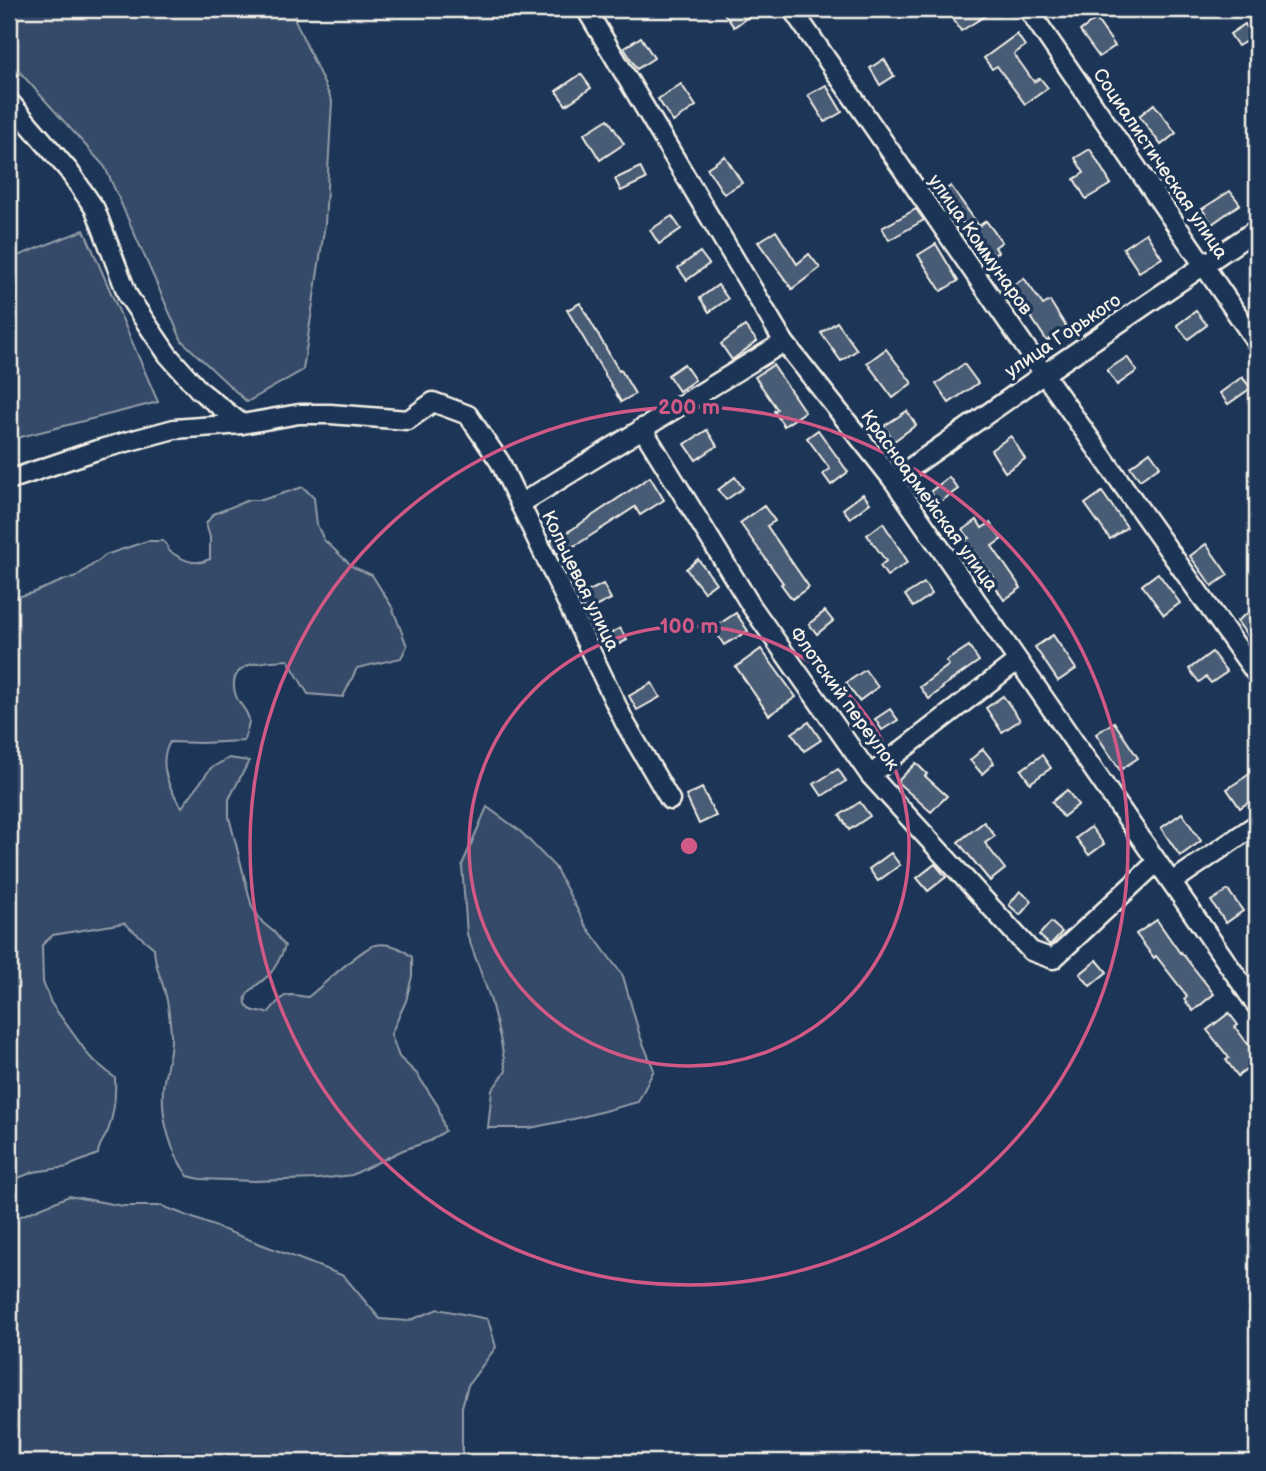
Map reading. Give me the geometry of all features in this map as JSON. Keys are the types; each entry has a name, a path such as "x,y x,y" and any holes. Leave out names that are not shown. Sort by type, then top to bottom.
{"street":[{"name":"Красноармейская улица","path":"586,9 783,342 893,481 1257,1006"},
{"name":"улица Коммунаров","path":"792,9 1044,374 1257,675"},
{"name":"Социалистическая улица","path":"1028,9 1257,343"},
{"path":"9,100 69,171 95,209 128,296 168,355 199,390 242,424"},
{"name":"улица Горького","path":"893,481 1257,229"},
{"name":"Кольцевая улица","path":"670,800 625,723 520,504 783,342"},
{"path":"9,480 97,450 174,429 242,424 299,414 408,420 433,402 468,415 500,462 520,504"},
{"name":"Флотский переулок","path":"642,428 752,607 870,775 1031,951 1053,959 1157,862"},
{"path":"870,775 1017,661"},
{"path":"1172,882 1257,824"}],"shaded area":[{"path":"9,9 297,9 295,20 332,101 325,224 303,370 247,402 182,341 105,167 9,60"},
{"path":"84,230 158,402 9,440 9,258"},
{"path":"303,487 314,498 317,525 324,540 353,567 372,575 392,607 407,646 401,658 357,668 343,697 308,694 288,660 268,661 241,669 234,684 236,696 249,720 244,741 170,742 165,758 166,776 182,807 211,768 229,758 249,761 229,799 229,817 252,907 285,946 272,972 247,995 246,1002 250,1009 269,1012 286,996 308,997 352,960 375,945 395,946 412,957 412,976 406,1001 391,1034 399,1057 417,1074 438,1106 445,1131 430,1141 403,1150 352,1175 254,1181 188,1176 172,1146 164,1111 163,1088 171,1034 167,1001 154,948 124,923 53,935 42,945 43,982 51,1003 90,1057 115,1078 112,1116 98,1154 68,1167 33,1172 9,1182 9,599 74,578 105,555 147,541 163,541 168,550 193,562 210,559 210,537 206,524 213,514 249,500 262,500"},
{"path":"487,807 520,831 555,867 586,926 623,976 640,1036 654,1070 638,1102 530,1128 488,1128 492,1090 506,1071 490,998 467,934 462,865"},
{"path":"69,1196 123,1206 162,1206 344,1276 380,1319 408,1321 438,1309 488,1319 496,1347 468,1385 462,1407 462,1462 11,1462 9,1221"}],"building":[{"path":"721,9 759,9 734,27"},
{"path":"965,9 996,9 961,31 952,17"},
{"path":"1096,19 1115,46 1099,57 1080,31"},
{"path":"1245,24 1253,37 1238,46 1230,34"},
{"path":"1017,34 1025,46 1014,54 1034,82 1040,78 1048,88 1025,104 997,66 992,69 984,58"},
{"path":"641,37 654,58 637,69 624,48"},
{"path":"884,59 894,76 880,85 870,68"},
{"path":"581,74 591,88 566,105 556,91"},
{"path":"681,84 696,106 673,122 658,99"},
{"path":"826,85 842,112 825,122 808,95"},
{"path":"1154,104 1176,133 1161,145 1139,116"},
{"path":"608,119 624,144 600,160 584,134"},
{"path":"1090,149 1111,184 1086,199 1074,179 1084,173 1075,158"},
{"path":"725,156 742,183 724,194 707,168"},
{"path":"640,167 646,179 621,191 615,179"},
{"path":"951,186 979,226 986,221 1002,242 995,247 998,252 989,258 957,215 954,217 938,195"},
{"path":"1230,191 1240,204 1212,224 1202,209"},
{"path":"916,209 924,220 889,240 882,228"},
{"path":"672,216 681,229 659,244 650,230"},
{"path":"776,231 797,264 809,254 820,268 792,289 758,242"},
{"path":"1146,233 1162,258 1139,272 1123,248"},
{"path":"936,244 958,281 941,291 918,255"},
{"path":"700,252 709,264 687,280 678,268"},
{"path":"1024,278 1043,305 1050,301 1067,328 1047,341 1019,299 1015,302 1007,290"},
{"path":"718,285 728,299 709,312 700,298"},
{"path":"580,303 635,394 621,402 567,310"},
{"path":"1196,311 1207,325 1188,339 1177,325"},
{"path":"837,322 857,350 841,361 821,333"},
{"path":"745,326 757,341 732,360 721,344"},
{"path":"886,349 912,383 893,398 867,363"},
{"path":"1127,357 1137,371 1117,385 1107,370"},
{"path":"684,364 695,380 679,391 668,375"},
{"path":"964,364 978,383 949,403 936,384"},
{"path":"773,365 805,412 784,426 774,411 777,409 755,377"},
{"path":"1242,377 1251,388 1228,404 1220,393"},
{"path":"907,411 916,425 894,441 884,426"},
{"path":"707,430 717,446 696,460 685,444"},
{"path":"818,430 848,472 831,485 823,474 830,469 807,438"},
{"path":"1011,436 1025,459 1005,472 991,450"},
{"path":"1150,452 1160,466 1140,480 1130,467"},
{"path":"650,477 664,500 640,515 635,507 578,544 557,554 550,541"},
{"path":"735,477 743,488 726,500 718,490"},
{"path":"949,477 958,489 939,503 930,492"},
{"path":"1102,492 1127,527 1110,539 1085,504"},
{"path":"863,494 870,503 850,518 843,509"},
{"path":"764,506 775,521 767,526 809,587 792,599 740,523"},
{"path":"977,520 982,528 990,523 1002,539 992,546 1021,588 1004,600 990,579 993,577 965,540 969,538 963,530"},
{"path":"883,523 908,562 887,576 880,566 886,561 867,535"},
{"path":"1206,544 1228,575 1212,586 1190,556"},
{"path":"698,559 716,583 704,592 686,569"},
{"path":"1158,573 1180,603 1164,615 1142,585"},
{"path":"924,583 932,594 913,607 905,595"},
{"path":"603,584 611,599 585,612 577,597"},
{"path":"1257,606 1257,628 1247,635 1237,621"},
{"path":"825,611 833,621 817,634 809,624"},
{"path":"736,613 748,631 724,645 713,628"},
{"path":"620,628 627,640 608,650 601,639"},
{"path":"1053,635 1076,669 1058,681 1035,647"},
{"path":"969,646 979,661 929,699 920,687 949,665 946,661"},
{"path":"761,649 796,697 769,715 736,667"},
{"path":"1212,652 1227,672 1211,683 1206,677 1199,682 1189,669"},
{"path":"865,670 878,687 859,701 846,683"},
{"path":"652,683 660,697 637,710 629,696"},
{"path":"1003,696 1020,720 1002,732 986,708"},
{"path":"890,709 898,720 882,730 875,719"},
{"path":"809,722 821,740 804,751 792,733"},
{"path":"1114,722 1138,758 1120,770 1096,734"},
{"path":"983,749 994,763 982,774 970,760"},
{"path":"1042,755 1051,768 1030,783 1021,770"},
{"path":"916,763 927,774 925,776 947,796 931,812 897,782"},
{"path":"838,769 846,781 822,796 814,784"},
{"path":"1257,769 1257,796 1240,808 1227,789"},
{"path":"702,788 716,816 699,824 686,796"},
{"path":"1067,790 1078,805 1063,817 1052,802"},
{"path":"860,802 870,816 849,830 840,815"},
{"path":"1182,813 1201,841 1180,856 1161,828"},
{"path":"984,822 995,836 985,843 1005,869 990,881 958,842"},
{"path":"1091,827 1104,844 1089,855 1076,838"},
{"path":"891,853 900,865 878,881 869,869"},
{"path":"935,864 946,877 928,891 917,878"},
{"path":"1228,890 1243,911 1226,923 1211,901"},
{"path":"1020,891 1032,901 1020,915 1009,905"},
{"path":"1157,920 1214,994 1193,1011 1184,999 1187,996 1136,934"},
{"path":"1051,922 1062,932 1050,945 1039,935"},
{"path":"1097,960 1107,972 1090,986 1080,974"},
{"path":"1229,1013 1238,1025 1235,1027 1257,1056 1257,1062 1238,1076 1226,1060 1229,1058 1207,1030"}]}
